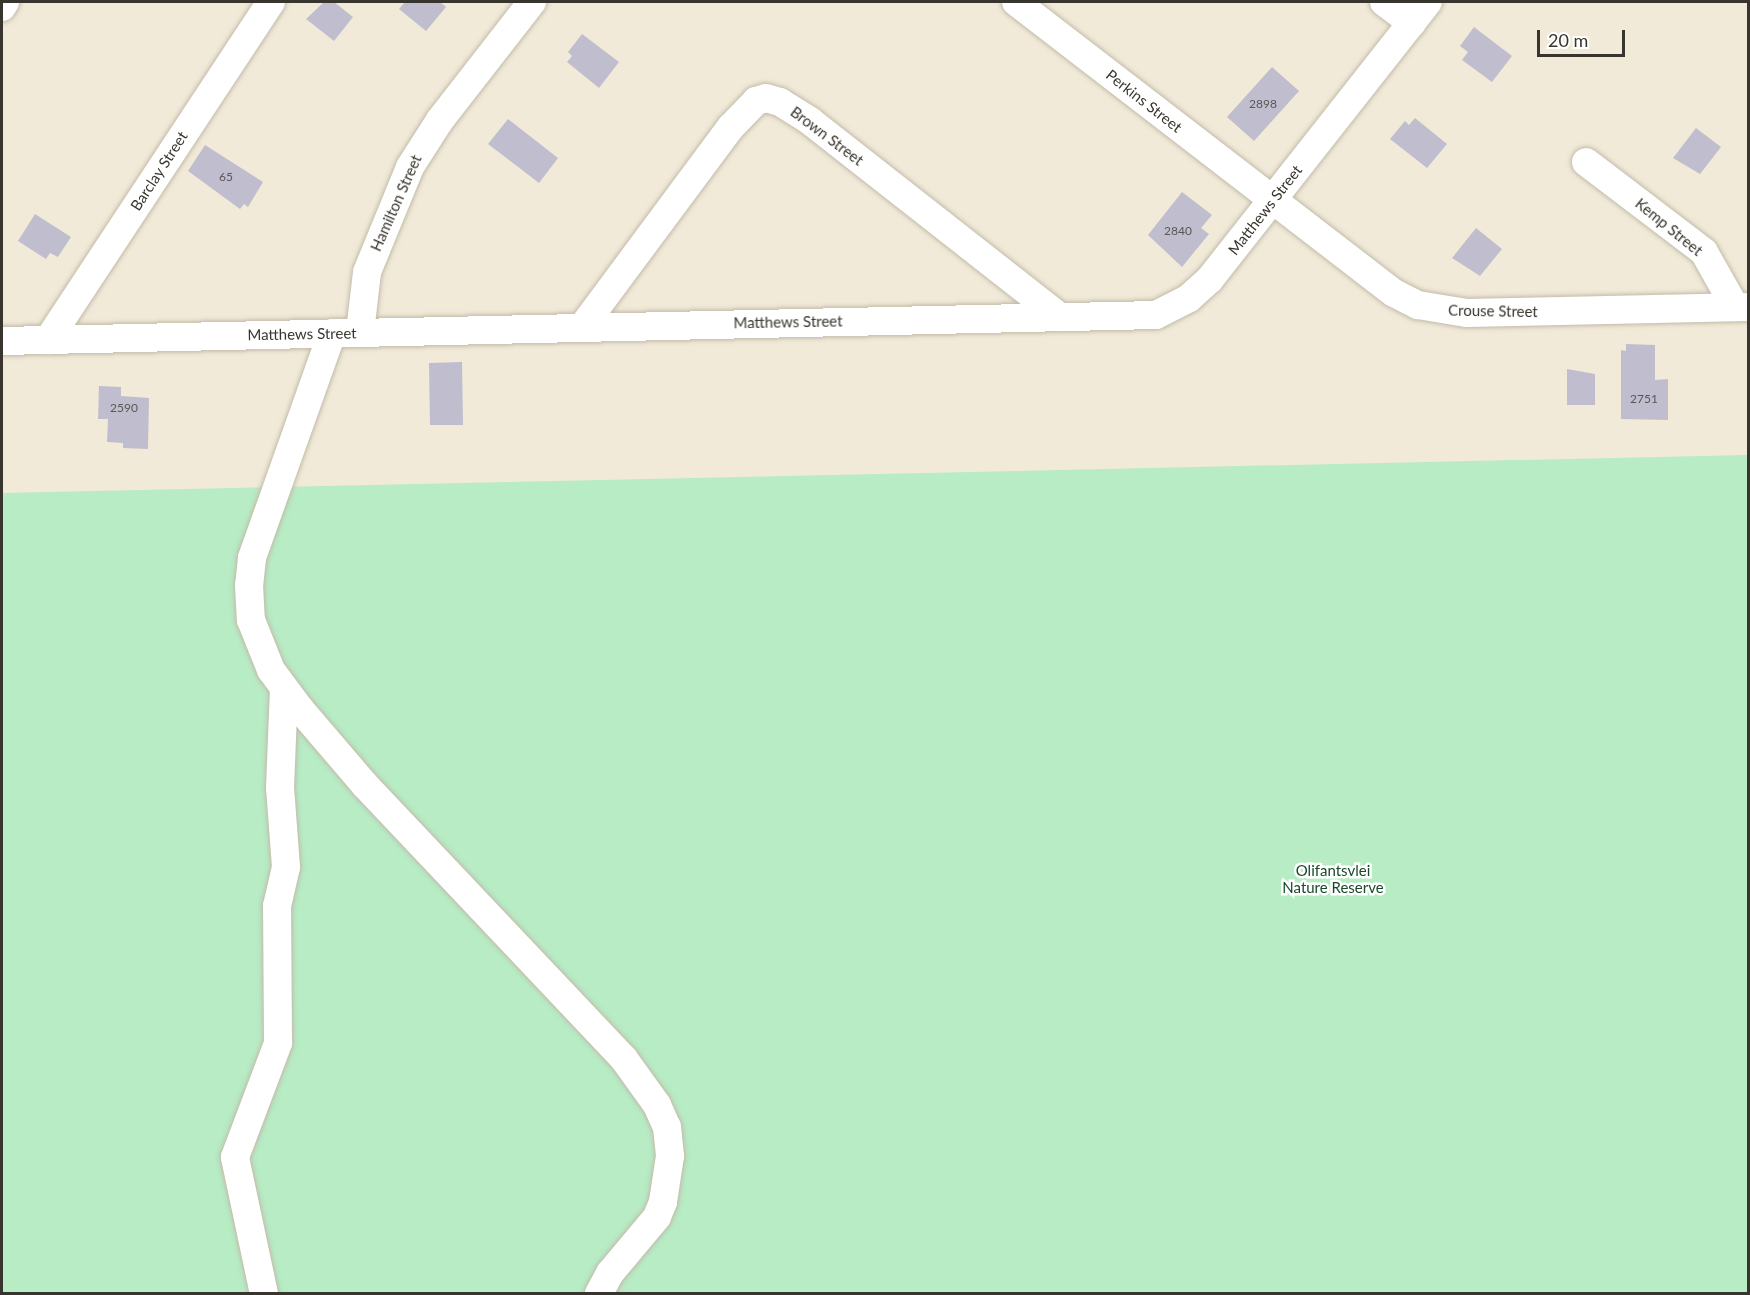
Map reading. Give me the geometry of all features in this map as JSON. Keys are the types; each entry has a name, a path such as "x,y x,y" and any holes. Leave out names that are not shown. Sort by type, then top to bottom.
{"street":[{"path":"2,8 5,2"},
{"name":"Barclay Street","path":"48,340 271,2"},
{"name":"Hamilton Street","path":"360,332 367,272 410,167 440,120 532,2"},
{"name":"Perkins Street","path":"1016,2 1272,200"},
{"path":"1384,2 1420,12"},
{"name":"Matthews Street","path":"2,341 1060,317 1133,318 1173,308 1210,279 1420,12"},
{"name":"Brown Street","path":"584,327 731,127 756,101 766,98 780,102 810,121 1060,317"},
{"name":"Kemp Street","path":"1586,162 1704,252 1742,307"},
{"name":"Crouse Street","path":"1272,200 1394,292 1418,305 1467,313 1742,307"},
{"path":"332,333 252,558 249,585 251,620 260,647 284,688 365,785 624,1059 657,1105 668,1127 670,1156 663,1202 657,1217 610,1273 600,1293"},
{"path":"264,1293 235,1157 278,1043 277,906 286,867 280,788 284,688"}],"green space":[{"name":"Olifantsvlei Nature Reserve","path":"1748,455 1748,1293 2,1293 2,493"}],"building":[{"path":"324,2 334,2 353,17 334,41 306,19"},
{"path":"405,2 440,2 446,7 426,31 399,9"},
{"path":"1474,27 1512,56 1492,82 1462,60 1468,52 1460,46"},
{"path":"582,34 619,62 599,88 567,62 572,56 568,52"},
{"path":"1272,67 1299,91 1254,141 1227,117"},
{"path":"1415,118 1447,144 1427,168 1390,139 1405,121 1409,125"},
{"path":"508,119 558,158 539,183 488,144"},
{"path":"1696,128 1721,147 1700,174 1673,158"},
{"path":"205,145 263,182 248,207 244,204 240,209 188,171"},
{"path":"1182,192 1212,215 1201,228 1209,234 1182,267 1148,235"},
{"path":"35,214 71,237 58,257 50,253 46,259 18,241"},
{"path":"1476,228 1502,249 1480,276 1452,258"},
{"path":"1626,344 1655,345 1655,380 1668,379 1668,420 1621,419 1621,350 1626,351"},
{"path":"462,362 463,425 430,425 429,363"},
{"path":"1567,369 1595,374 1595,405 1567,405"},
{"path":"99,386 121,387 121,396 149,398 148,449 123,448 123,443 107,442 108,419 98,419"}]}
